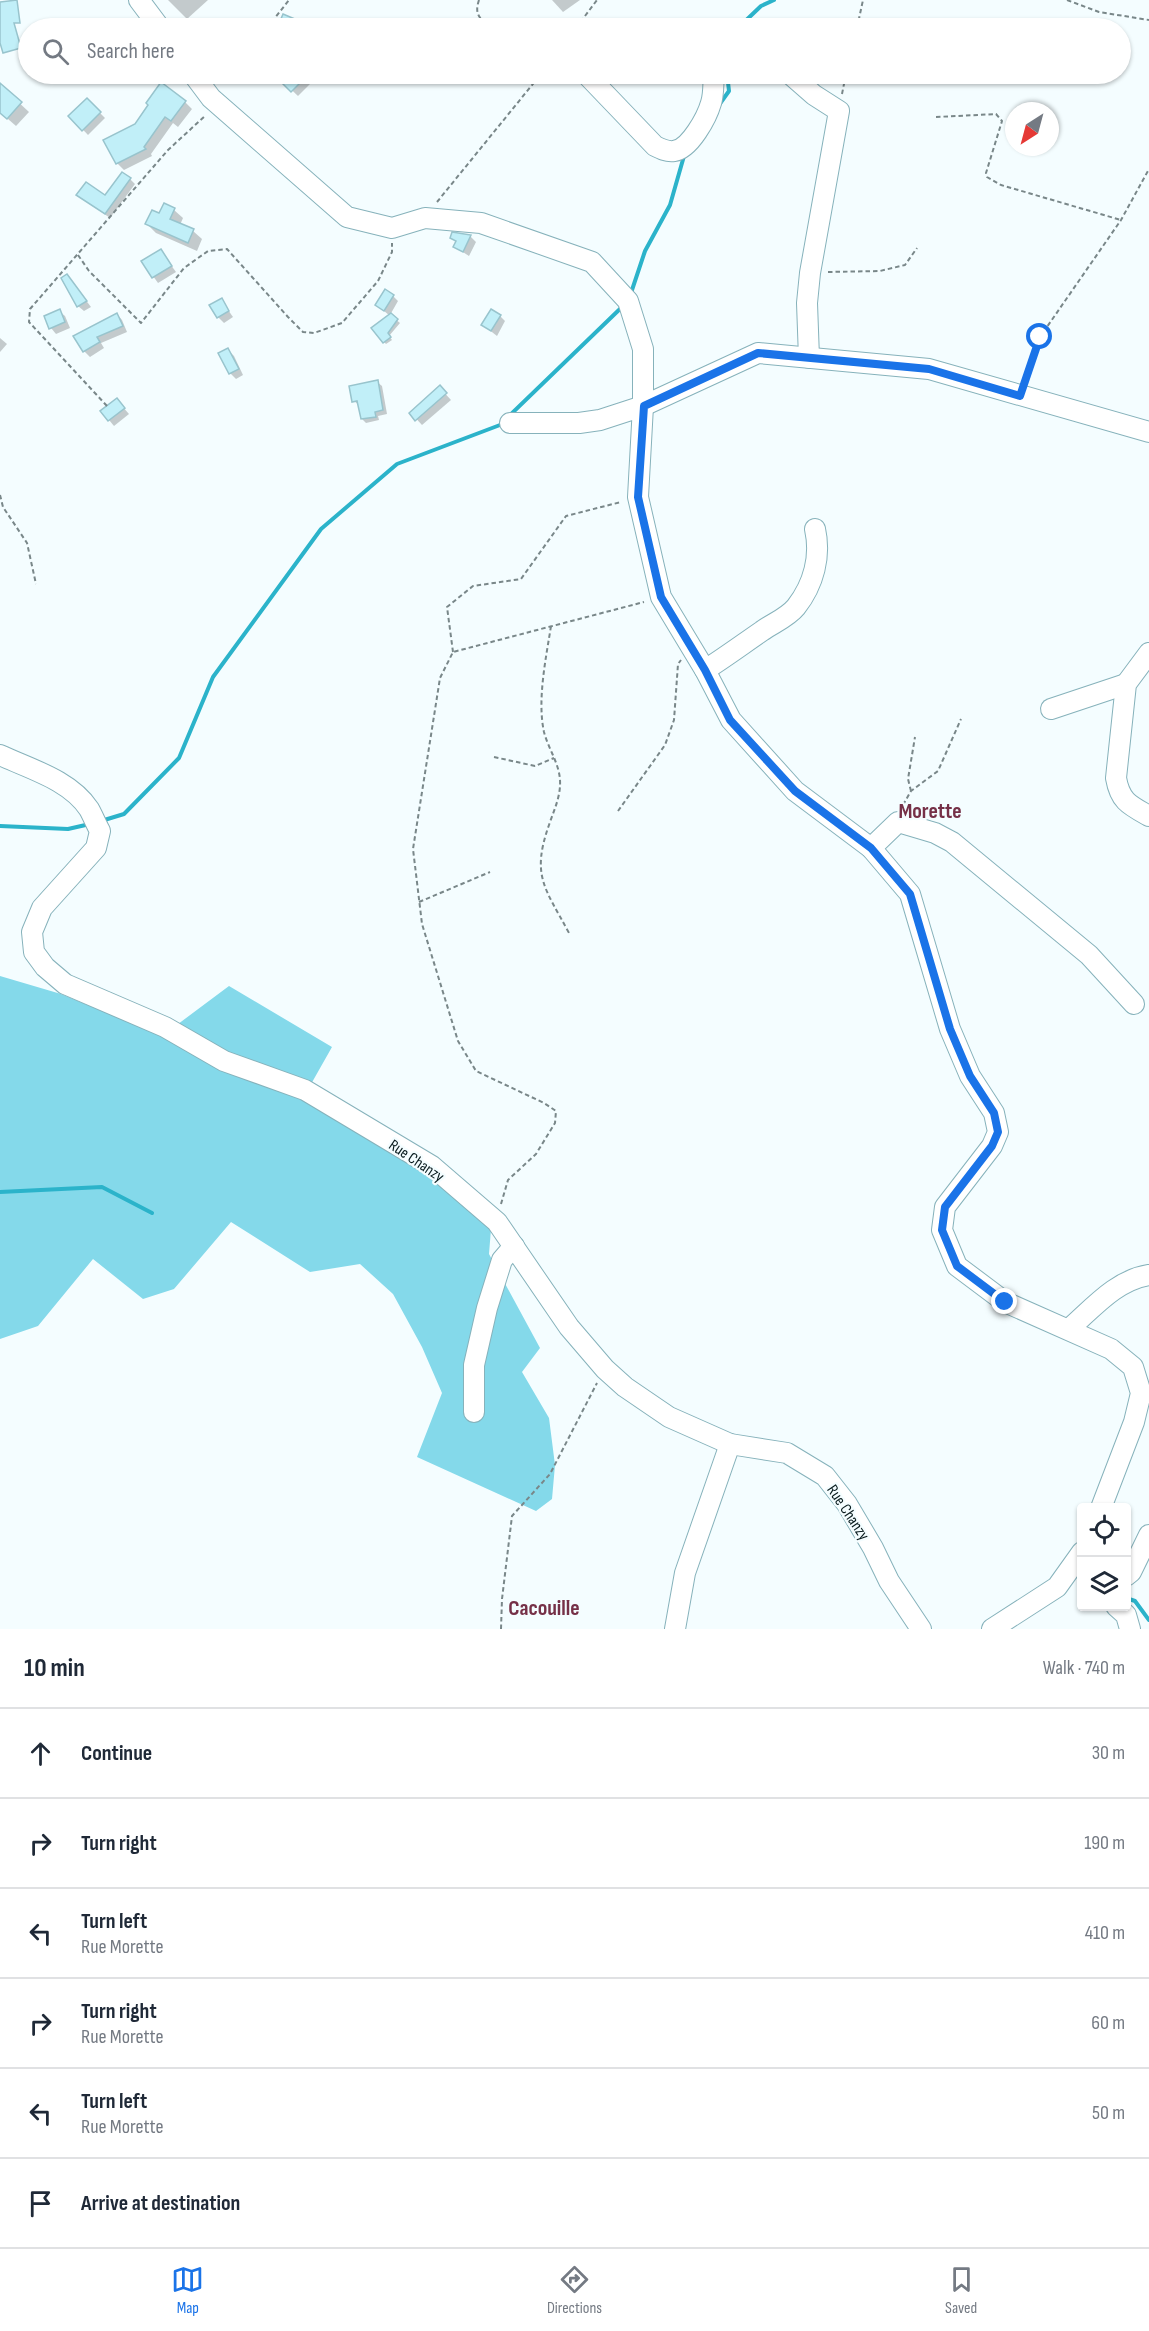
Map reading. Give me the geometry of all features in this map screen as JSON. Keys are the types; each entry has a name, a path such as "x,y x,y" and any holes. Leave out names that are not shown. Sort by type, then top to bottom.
{"street":[{"path":"139,0 152,18"},
{"path":"200,84 211,98 347,217 392,228 425,218 481,224 592,262 628,301 643,349 644,406 638,497 661,597 705,670 730,720 795,791 871,848 910,894 950,1029 970,1076 994,1113 998,1132 992,1146 945,1207 942,1230 957,1266 1005,1302 1111,1348 1133,1367 1141,1393 1134,1422 1103,1503"},
{"path":"596,84 655,146 674,151 688,143 706,117 712,101 713,84"},
{"path":"801,84 839,111 810,273 807,303 809,358"},
{"path":"510,423 579,423 600,420 644,406 758,353 929,369 1149,432"},
{"path":"705,670 781,619 795,607 808,586 817,564 818,541 815,529"},
{"path":"1149,653 1126,684 1116,778 1119,793 1130,806 1149,816"},
{"path":"1051,708 1126,684"},
{"name":"Rue Chanzy","path":"0,755 56,780 72,790 89,808 100,831 96,848 42,908 32,932 34,952 45,967 65,984 165,1027 224,1061 306,1091 432,1166 497,1222 569,1327 605,1369 625,1387 669,1418 730,1444 787,1454 825,1476 847,1504 889,1581 921,1629"},
{"path":"871,848 898,822 935,833 952,842 1089,955 1134,1004"},
{"path":"474,1413 474,1365 486,1308 502,1260 514,1246"},
{"path":"1069,1329 1119,1286 1140,1276 1149,1275"},
{"path":"675,1629 685,1573 730,1444"},
{"path":"1131,1572 1149,1535"},
{"path":"992,1629 1075,1578 1081,1557"},
{"path":"1121,1611 1130,1629"}],"path":[{"path":"275,18 289,0"},
{"path":"479,0 476,9 480,18"},
{"path":"584,18 597,0"},
{"path":"859,18 863,0"},
{"path":"1067,0 1099,12 1149,20"},
{"path":"425,218 449,185 532,84"},
{"path":"107,406 29,322 30,309 168,150 206,116 211,98"},
{"path":"936,117 996,114 1002,121 986,173 987,177 1001,185 1121,220"},
{"path":"1020,396 1040,337 1121,220 1149,169"},
{"path":"78,255 89,272 141,323 184,268 208,251 227,249 303,332 314,333 342,323 378,282 392,252 392,228"},
{"path":"810,273 880,271 905,265 917,248"},
{"path":"0,495 3,507 27,543 36,584"},
{"path":"497,1222 508,1180 536,1154 555,1124 556,1111 476,1071 458,1041 422,924 413,849 440,678 453,652 447,607 473,586 521,579 566,516 638,497"},
{"path":"453,652 661,597"},
{"path":"551,626 542,685 544,731 560,779 558,802 545,836 540,864 543,884 569,933"},
{"path":"618,811 665,745 674,720 678,664 690,648"},
{"path":"898,822 902,807 911,791 938,771 961,719"},
{"path":"911,791 908,779 915,737"},
{"path":"495,757 535,766 554,758"},
{"path":"419,902 490,872"},
{"path":"501,1629 502,1599 512,1516 550,1474 605,1369"}],"shaded area":[{"path":"0,976 61,994 162,1036 229,986 332,1047 302,1100 429,1176 491,1229 489,1254 540,1348 522,1372 549,1418 555,1465 552,1499 536,1511 417,1457 442,1393 422,1347 393,1294 360,1264 310,1272 231,1222 174,1289 143,1299 93,1259 38,1326 0,1339"}],"building":[{"path":"17,0 19,18 18,23 14,23 18,49 3,53 0,43 0,2"},
{"path":"0,83 22,102 7,119 0,113"},
{"path":"160,84 164,84 186,101 171,121 165,117 144,147 146,149 116,164 103,140 135,124 148,105 146,103"},
{"path":"283,84 299,84 291,92"},
{"path":"87,98 101,112 82,131 68,116"},
{"path":"122,172 131,178 105,214 76,195 86,182 105,195"},
{"path":"164,203 175,208 170,219 194,229 188,243 145,224 152,210 159,213"},
{"path":"452,232 471,235 463,252 453,247 456,241 450,238"},
{"path":"161,249 172,266 152,278 141,261"},
{"path":"67,274 87,301 77,307 61,278"},
{"path":"385,289 394,295 384,311 375,305"},
{"path":"222,298 229,311 217,318 209,305"},
{"path":"60,309 65,322 49,329 44,316"},
{"path":"491,309 501,315 491,331 481,325"},
{"path":"117,313 123,326 97,337 100,342 83,352 73,336"},
{"path":"391,313 398,319 388,333 391,337 383,343 371,328"},
{"path":"228,348 239,369 229,374 218,353"},
{"path":"378,380 383,410 375,412 376,417 361,419 357,401 352,402 349,386"},
{"path":"440,385 447,393 415,421 409,413"},
{"path":"117,398 125,408 108,421 100,411"}],"waterway":[{"path":"748,18 761,6 774,0"},
{"path":"719,105 729,91 728,84"},
{"path":"631,293 645,251 670,205 684,156"},
{"path":"509,416 622,307"},
{"path":"101,821 124,814 179,758 213,677 321,529 397,464 500,425 503,421"},
{"path":"0,826 68,829 90,824"},
{"path":"0,1192 102,1187 152,1213"},
{"path":"1131,1600 1135,1601 1149,1620"}],"district":[{"name":"Morette","path":"930,810"},
{"name":"Cacouille","path":"544,1607"}],"route":[{"path":"1005,1302 957,1266 942,1230 945,1207 992,1146 998,1132 994,1113 970,1076 950,1029 910,894 871,848 795,791 730,720 705,670 661,597 638,497 644,406 758,353 929,369 1020,396 1040,337"}]}
